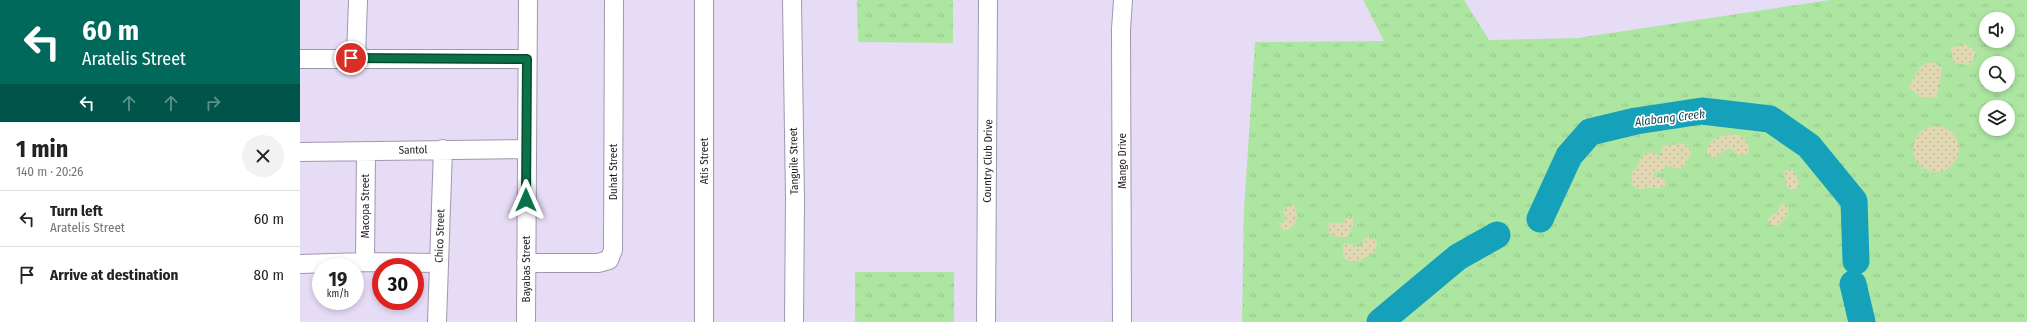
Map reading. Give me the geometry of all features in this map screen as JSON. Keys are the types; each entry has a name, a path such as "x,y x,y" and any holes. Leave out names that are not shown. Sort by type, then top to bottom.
{"street":[{"path":"356,58 358,0"},
{"name":"Bayabas Street","path":"526,322 528,0"},
{"name":"Duhat Street","path":"526,263 598,263 609,260 613,250 614,0"},
{"name":"Atis Street","path":"704,0 704,322"},
{"name":"Tanguile Street","path":"792,0 795,198 794,322"},
{"name":"Country Club Drive","path":"986,322 988,0"},
{"name":"Mango Drive","path":"1122,322 1121,29 1123,0"},
{"path":"300,59 527,59"},
{"name":"Santol","path":"300,152 526,148"},
{"name":"Chico Street","path":"437,322 443,150"},
{"name":"Macopa Street","path":"365,262 366,151"},
{"path":"300,264 365,262 439,263"}],"green space":[{"path":"857,0 953,0 953,43 858,42"},
{"path":"1363,0 1464,0 1489,40 1578,38 1830,0 2027,0 2027,322 1242,322 1244,210 1255,42 1384,41"},
{"path":"855,272 954,272 954,322 855,322"}],"sand":[{"path":"1965,44 1976,52 1970,65 1954,63 1951,48"},
{"path":"1931,61 1942,68 1937,98 1921,97 1909,88 1919,68"},
{"path":"1936,126 1949,130 1955,136 1959,149 1955,162 1949,168 1936,172 1923,168 1917,162 1913,149 1917,136 1923,130"},
{"path":"1734,134 1741,136 1746,141 1749,146 1748,153 1739,156 1729,148 1714,158 1707,154 1709,144 1712,141 1719,137"},
{"path":"1684,144 1692,152 1686,160 1685,166 1678,169 1665,165 1663,171 1653,172 1655,177 1662,178 1666,181 1666,184 1660,188 1648,188 1641,190 1632,185 1632,172 1638,167 1641,158 1644,155 1653,152 1661,156 1662,147 1666,145"},
{"path":"1786,170 1792,170 1798,178 1799,187 1791,190 1786,186 1786,178 1783,175"},
{"path":"1781,204 1786,205 1788,208 1788,215 1777,226 1773,226 1768,222 1769,217 1777,213"},
{"path":"1289,205 1294,206 1297,218 1291,227 1284,231 1279,224 1286,220 1283,211"},
{"path":"1349,216 1353,218 1354,223 1348,237 1339,237 1329,234 1328,225 1331,223 1342,223"},
{"path":"1369,237 1377,241 1375,252 1357,261 1349,261 1345,259 1343,245 1349,244 1359,247 1362,245 1365,238"}],"waterway":[{"name":"Alabang Creek","path":"1540,219 1569,156 1590,132 1636,121 1702,111 1770,119 1809,146 1854,201 1856,261"},
{"name":"Alabang Creek","path":"1380,322 1458,257 1497,235"},
{"name":"Alabang Creek","path":"1853,284 1862,322"}],"route":[{"path":"351,58 527,59 526,200"}]}
